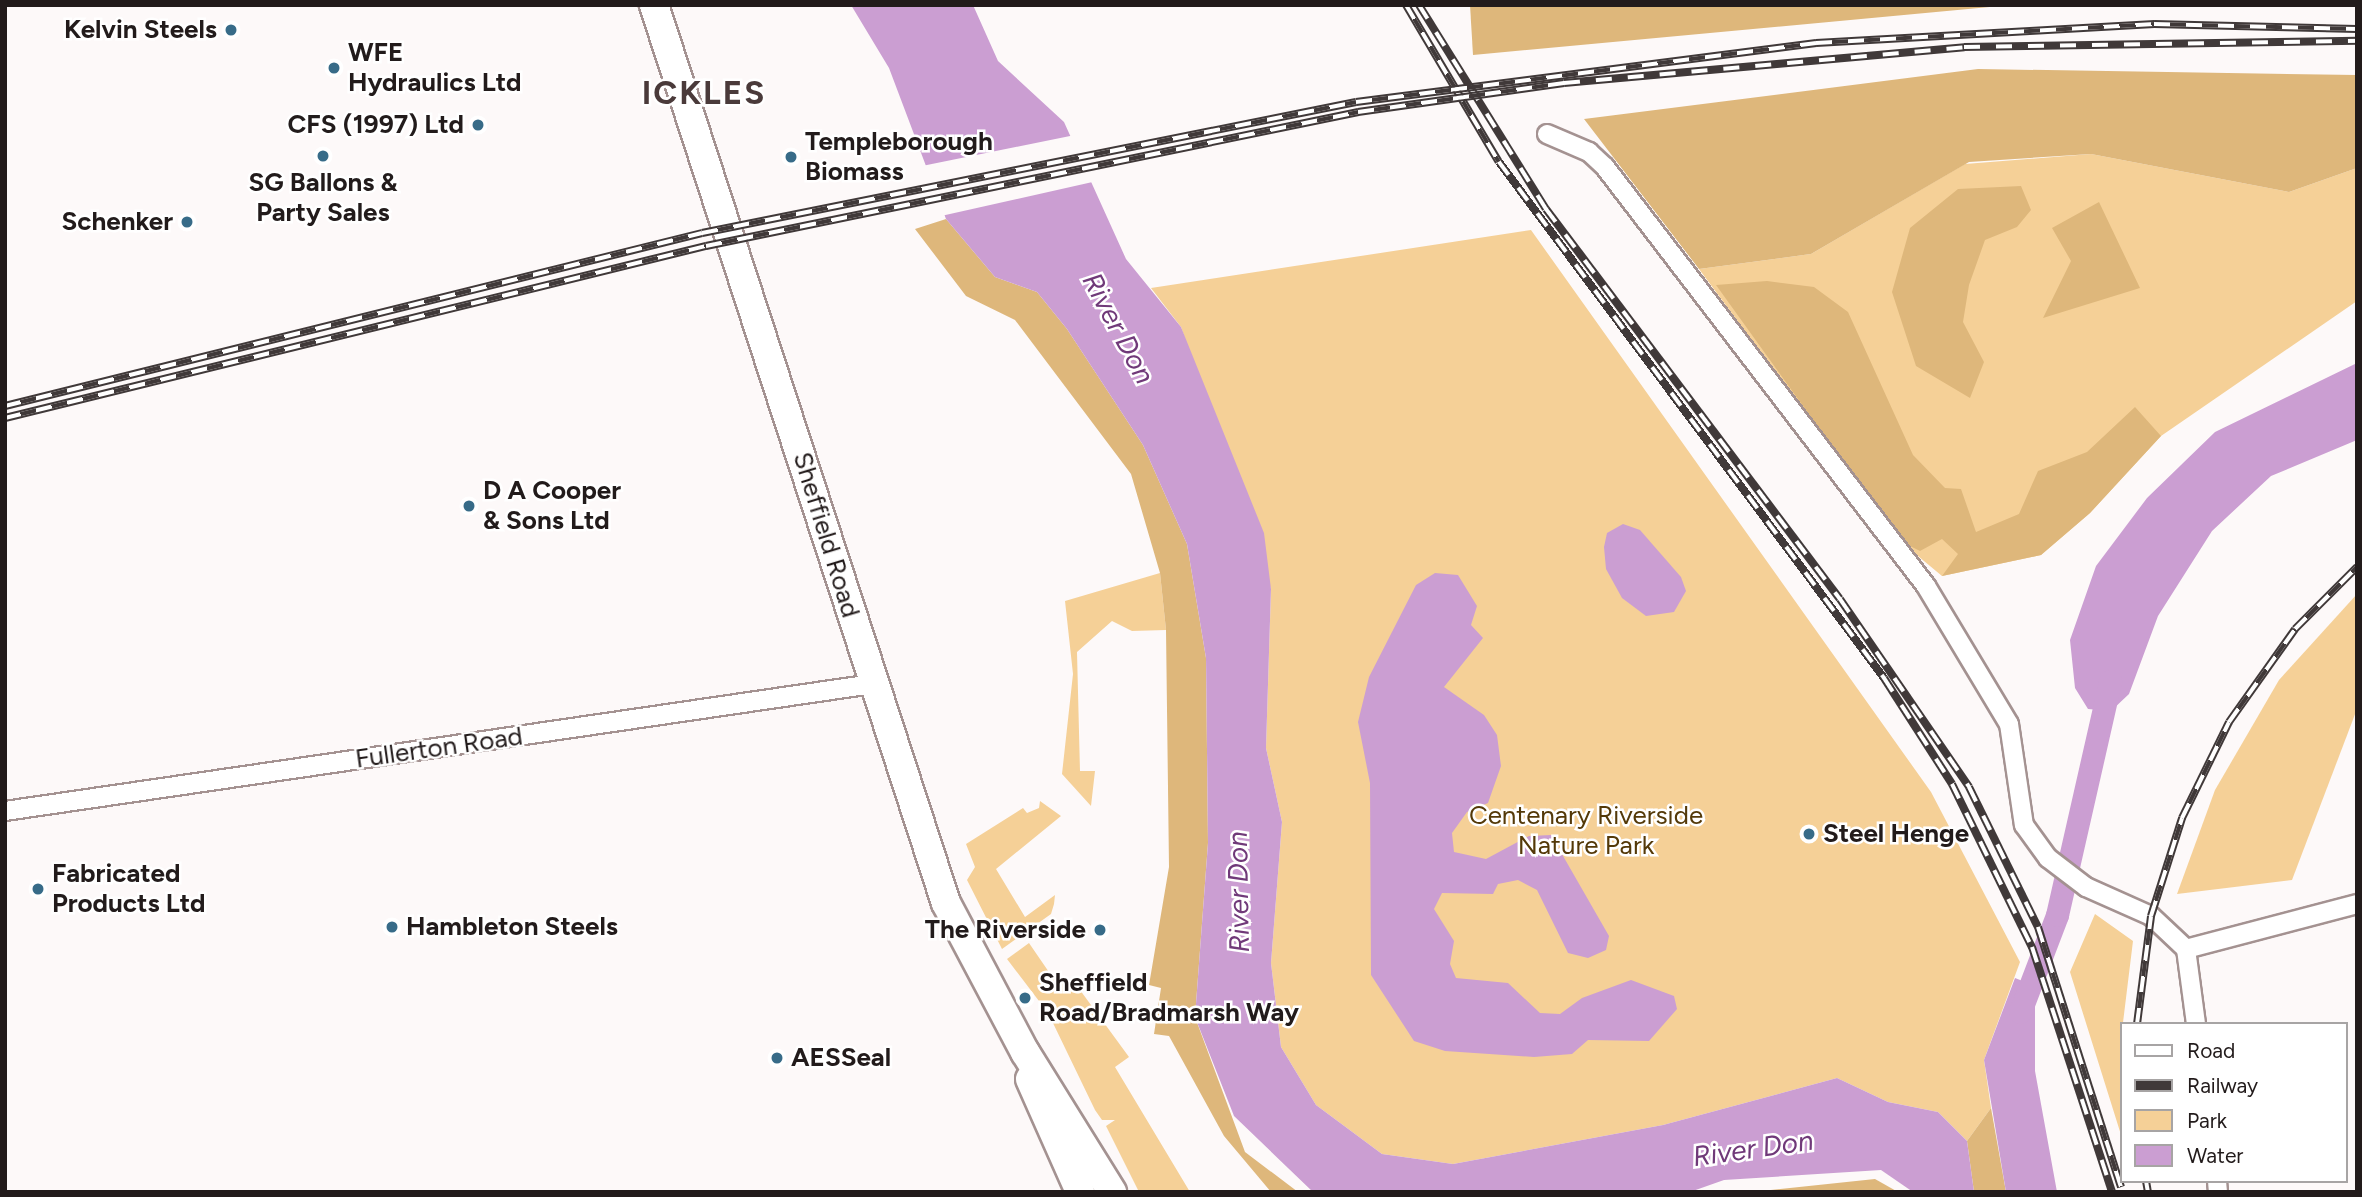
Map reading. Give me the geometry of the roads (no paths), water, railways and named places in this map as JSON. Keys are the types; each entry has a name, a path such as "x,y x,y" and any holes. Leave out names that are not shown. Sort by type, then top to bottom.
{"main road":[{"name":"Sheffield Road","path":"654,5 872,684 946,903 1025,1052 1112,1192"},
{"name":"Sheffield Road","path":"1025,1052 1031,1086 1080,1192"}],"street":[{"path":"1547,134 1589,152 1605,167 1926,586 2009,724 2024,825 2048,858 2078,881 2151,916 2186,949 2196,1022"},
{"name":"Fullerton Road","path":"5,811 872,684"},
{"path":"2186,949 2357,904"}],"water":[{"name":"River Don","path":"851,5 973,5 998,61 1064,122 1126,259 1181,327 1264,533 1271,589 1266,748 1282,822 1271,963 1281,1047 1316,1105 1382,1154 1453,1164 1663,1125 1837,1078 1888,1102 1938,1112 1967,1141 1974,1192 1913,1192 1881,1170 1724,1180 1690,1192 1313,1192 1234,1116 1195,1017 1208,843 1206,658 1187,544 1143,445 1067,329 1037,292 995,277 946,219 889,68"},
{"path":"2357,363 2357,440 2271,476 2212,531 2158,616 2129,694 2111,711 2088,709 2075,688 2070,640 2096,566 2147,498 2215,432"},
{"path":"1623,524 1640,530 1681,577 1686,591 1674,612 1646,616 1622,598 1606,569 1604,547 1607,533"},
{"path":"1435,573 1458,575 1477,606 1471,625 1483,638 1444,687 1484,715 1497,735 1501,766 1488,803 1467,812 1452,833 1454,852 1486,859 1529,836 1551,835 1609,936 1606,950 1588,958 1568,953 1537,890 1518,880 1498,884 1493,894 1442,893 1434,909 1454,941 1450,964 1456,978 1508,983 1540,1013 1560,1014 1582,998 1631,980 1674,996 1677,1009 1649,1041 1588,1040 1572,1054 1534,1057 1445,1051 1414,1041 1371,975 1370,783 1358,722 1369,677 1416,585"},
{"path":"2015,978 2035,986 2035,1071 2057,1192 2006,1192 1984,1060"}],"waterway":[{"path":"2020,1012 2057,915 2110,681"}],"railway":[{"path":"1406,5 1499,162 1884,678 1952,784 2032,947 2112,1192"},
{"path":"1419,5 1546,209 1840,599 1969,787 2038,927 2121,1187"},
{"path":"5,406 702,233 1356,102 1816,43 2154,24 2357,29"},
{"path":"5,418 706,246 1358,112 1564,83 1964,47 2357,41"},
{"path":"2137,1022 2151,916 2182,818 2229,722 2295,629 2357,567"},
{"path":"2146,1183 2148,1192"}],"place":[{"name":"Kelvin Steels","path":"231,30"},
{"name":"WFE Hydraulics Ltd","path":"334,68"},
{"name":"CFS (1997) Ltd","path":"478,125"},
{"name":"SG Ballons & Party Sales","path":"323,156"},
{"name":"Templeborough Biomass","path":"791,157"},
{"name":"Schenker","path":"187,222"},
{"name":"D A Cooper & Sons Ltd","path":"469,506"},
{"name":"Steel Henge","path":"1809,834"},
{"name":"Fabricated Products Ltd","path":"38,889"},
{"name":"Hambleton Steels","path":"392,927"},
{"name":"The Riverside","path":"1100,930"},
{"name":"Sheffield Road/Bradmarsh Way","path":"1025,998"},
{"name":"AESSeal","path":"777,1058"}],"district":[{"name":"ICKLES","path":"704,93"}],"park label":[{"name":"Centenary Riverside Nature Park","path":"1586,831"}]}
